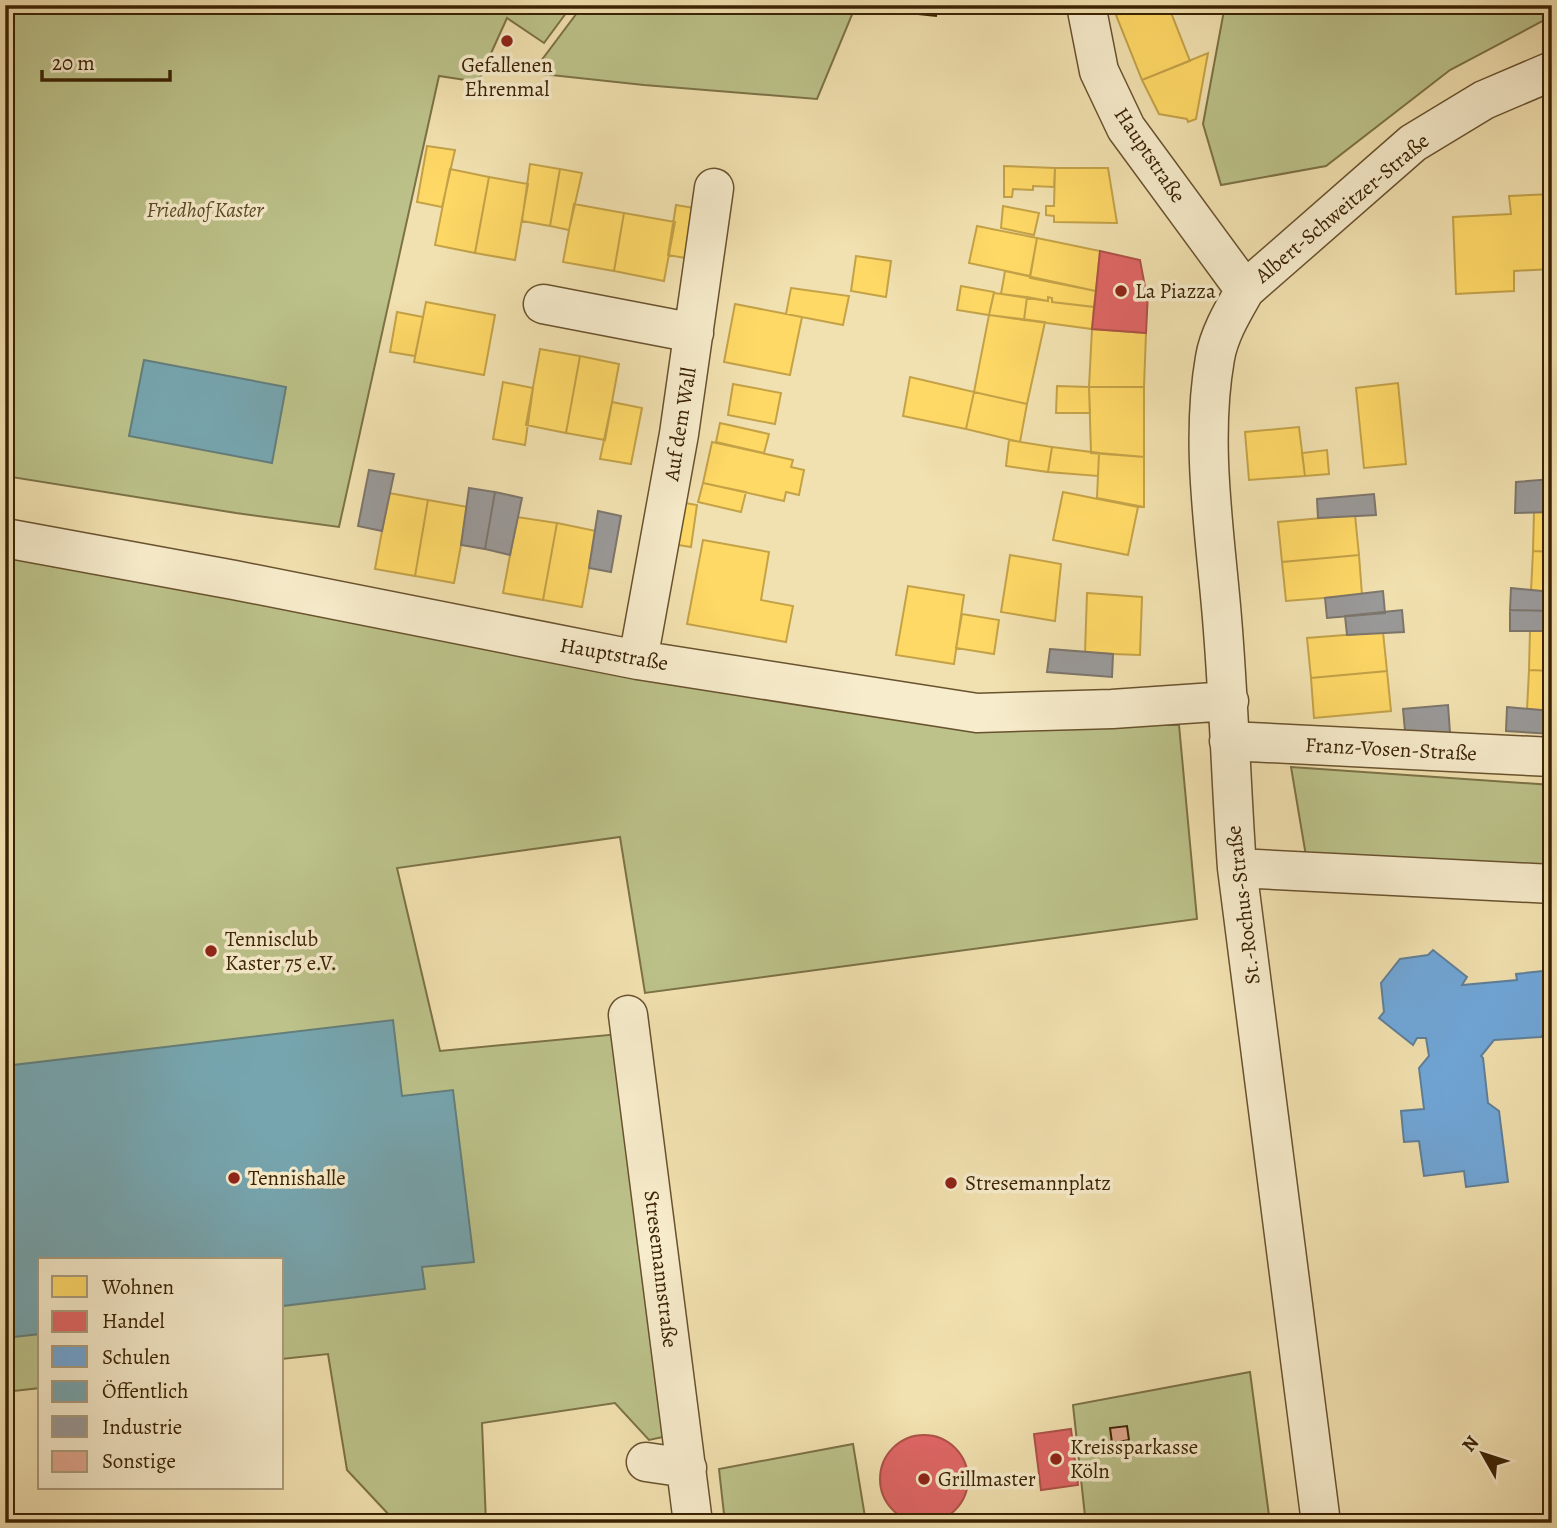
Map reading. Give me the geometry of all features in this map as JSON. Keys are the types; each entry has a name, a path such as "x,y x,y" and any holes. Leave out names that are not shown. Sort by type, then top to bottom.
{"street":[{"name":"Hauptstraße","path":"1086,5 1099,71 1126,128 1245,290"},
{"name":"Albert-Schweitzer-Straße","path":"1245,290 1413,143 1484,100 1552,71"},
{"name":"Auf dem Wall","path":"638,660 679,434 715,188"},
{"name":"St.-Rochus-Straße","path":"1245,290 1227,322 1215,354 1209,402 1209,455 1229,701 1230,774 1237,867 1321,1523"},
{"path":"543,304 694,333"},
{"name":"Hauptstraße","path":"5,538 638,660 977,713 1112,709 1229,701"},
{"name":"Franz-Vosen-Straße","path":"1230,741 1552,757"},
{"path":"1237,867 1552,884"},
{"name":"Stresemannstraße","path":"628,1015 693,1523"},
{"path":"646,1462 687,1468"}],"green space":[{"name":"Friedhof Kaster","path":"5,5 572,5 544,43 507,18 478,82 439,76 339,527 5,476"},
{"path":"583,5 856,5 817,99 532,73"},
{"path":"1225,5 1552,5 1552,16 1450,70 1326,166 1221,185 1203,124"},
{"path":"5,551 970,724 1179,725 1197,919 645,993 620,837 397,868 440,1051 619,1034 663,1437 649,1440 615,1403 482,1423 486,1523 391,1523 391,1517 347,1470 328,1354 284,1359 284,1258 38,1258 38,1388 5,1392"},
{"path":"1291,767 1552,785 1552,870 1306,856"},
{"path":"1250,1372 1270,1523 1094,1523 1085,1516 1073,1405"},
{"path":"853,1444 866,1523 725,1523 719,1469"}],"building: Wohnen":[{"path":"1120,5 1134,5 1134,8 1121,14"},
{"path":"1141,5 1168,5 1190,61 1142,80 1116,15"},
{"path":"1176,5 1214,5 1179,14"},
{"path":"1208,53 1196,119 1188,122 1187,119 1159,114 1142,80"},
{"path":"427,146 455,150 442,207 417,202"},
{"path":"530,164 560,169 550,226 522,221"},
{"path":"1004,166 1055,168 1054,187 1013,189 1012,197 1004,197"},
{"path":"1055,168 1108,168 1117,223 1054,222 1054,216 1046,215 1046,206 1054,206"},
{"path":"450,169 489,177 475,253 435,245"},
{"path":"560,169 582,173 569,230 550,226"},
{"path":"489,177 528,184 515,260 475,253"},
{"path":"1552,194 1552,269 1514,271 1514,291 1456,294 1453,217 1511,214 1509,196"},
{"path":"574,204 624,213 614,271 563,262"},
{"path":"676,205 700,209 691,259 668,255"},
{"path":"1003,206 1039,213 1034,235 1001,228"},
{"path":"624,213 675,222 664,281 614,271"},
{"path":"977,226 1037,238 1030,276 969,263"},
{"path":"1037,238 1100,251 1096,291 1030,278"},
{"path":"856,256 891,261 886,297 851,291"},
{"path":"1005,271 1096,291 1094,307 1052,302 1052,298 1048,297 1048,301 1001,294"},
{"path":"961,286 994,292 989,315 957,310"},
{"path":"791,288 849,296 843,325 786,314"},
{"path":"994,293 1027,297 1024,320 989,315"},
{"path":"1027,297 1048,301 1048,297 1052,298 1052,302 1094,307 1092,329 1024,320"},
{"path":"426,302 495,315 484,375 414,362"},
{"path":"735,304 802,317 790,375 724,362"},
{"path":"397,312 423,317 415,356 390,352"},
{"path":"989,315 1045,322 1027,404 974,392"},
{"path":"1092,329 1146,333 1144,387 1089,387"},
{"path":"540,349 580,356 566,433 526,425"},
{"path":"580,356 619,364 605,440 566,433"},
{"path":"910,377 974,392 966,429 903,416"},
{"path":"503,382 533,388 525,445 493,439"},
{"path":"1398,383 1406,464 1364,468 1356,388"},
{"path":"733,384 781,393 775,424 728,415"},
{"path":"1057,386 1089,387 1090,413 1056,413"},
{"path":"1089,387 1144,387 1144,457 1091,453"},
{"path":"974,392 1027,404 1020,442 966,429"},
{"path":"612,402 642,408 631,464 600,459"},
{"path":"720,423 769,434 764,453 716,442"},
{"path":"1299,427 1305,476 1249,480 1245,432"},
{"path":"1009,440 1052,447 1048,472 1006,466"},
{"path":"712,442 793,460 791,467 804,470 799,495 786,492 784,501 703,483"},
{"path":"1052,447 1099,453 1098,476 1048,472"},
{"path":"1327,450 1329,474 1305,476 1302,453"},
{"path":"1099,453 1144,457 1144,507 1097,498"},
{"path":"703,483 746,492 741,512 698,502"},
{"path":"1063,492 1138,507 1128,555 1053,540"},
{"path":"389,493 428,500 415,576 375,569"},
{"path":"428,500 468,507 454,583 415,576"},
{"path":"673,501 697,505 691,547 666,543"},
{"path":"1534,511 1552,512 1552,552 1533,551"},
{"path":"1355,515 1359,555 1282,562 1278,522"},
{"path":"517,517 557,523 543,600 503,593"},
{"path":"557,523 596,531 582,607 543,600"},
{"path":"703,540 769,552 761,600 793,606 786,642 687,624"},
{"path":"1533,551 1552,552 1552,592 1531,591"},
{"path":"1010,555 1061,564 1055,621 1001,612"},
{"path":"1359,555 1362,595 1286,601 1282,562"},
{"path":"908,586 964,595 954,664 896,655"},
{"path":"1087,593 1142,597 1140,655 1085,653"},
{"path":"962,614 999,620 994,654 956,648"},
{"path":"1530,630 1552,631 1552,671 1529,670"},
{"path":"1383,632 1387,671 1311,678 1307,638"},
{"path":"1529,670 1552,671 1552,711 1527,710"},
{"path":"1387,671 1391,711 1314,718 1311,678"},
{"path":"118,1516 150,1523 99,1523"}],"building: Handel":[{"name":"La Piazza","path":"1100,251 1140,260 1148,292 1146,333 1092,329"},
{"name":"Kreissparkasse Köln","path":"1071,1429 1078,1485 1041,1490 1034,1434"},
{"name":"Grillmaster","path":"924,1435 949,1442 961,1454 968,1479 961,1504 949,1516 924,1523 899,1516 887,1504 880,1479 887,1454 899,1442"}],"building: Schulen":[{"path":"1433,950 1467,977 1462,985 1517,980 1516,974 1552,970 1552,1028 1546,1029 1541,1037 1494,1040 1481,1056 1488,1103 1499,1111 1508,1182 1466,1187 1464,1171 1424,1176 1419,1141 1404,1142 1401,1111 1424,1109 1419,1068 1429,1056 1426,1038 1417,1038 1413,1045 1379,1018 1384,1012 1381,983 1400,959 1428,955"}],"building: Öffentlich":[{"path":"144,360 286,387 272,463 129,436"},
{"name":"Tennishalle","path":"393,1020 402,1096 453,1090 474,1262 422,1267 425,1289 284,1306 284,1258 38,1258 38,1334 5,1338 5,1066"}],"building: Industrie":[{"path":"369,470 394,474 382,531 358,526"},
{"path":"1552,479 1552,512 1515,513 1516,482"},
{"path":"469,488 495,492 485,549 461,545"},
{"path":"495,492 522,498 510,555 485,549"},
{"path":"1374,494 1376,515 1318,518 1317,499"},
{"path":"598,511 621,516 611,572 589,568"},
{"path":"1511,588 1552,592 1552,611 1510,610"},
{"path":"1383,591 1385,613 1327,618 1325,598"},
{"path":"1402,610 1404,632 1347,635 1345,616"},
{"path":"1510,610 1552,611 1552,631 1510,631"},
{"path":"1050,649 1113,654 1112,677 1047,672"},
{"path":"1448,705 1450,733 1405,731 1403,709"},
{"path":"1507,707 1552,711 1552,734 1506,731"}],"building: Sonstige":[{"path":"920,6 937,7 936,16 919,14"},
{"path":"1127,1426 1129,1440 1112,1443 1110,1428"}],"place":[{"name":"Gefallenen Ehrenmal","path":"507,41"},
{"name":"La Piazza","path":"1121,291"},
{"name":"Tennisclub Kaster 75 e.V.","path":"211,951"},
{"name":"Tennishalle","path":"234,1178"},
{"name":"Stresemannplatz","path":"951,1183"},
{"name":"Kreissparkasse Köln","path":"1056,1459"},
{"name":"Grillmaster","path":"924,1479"}]}
